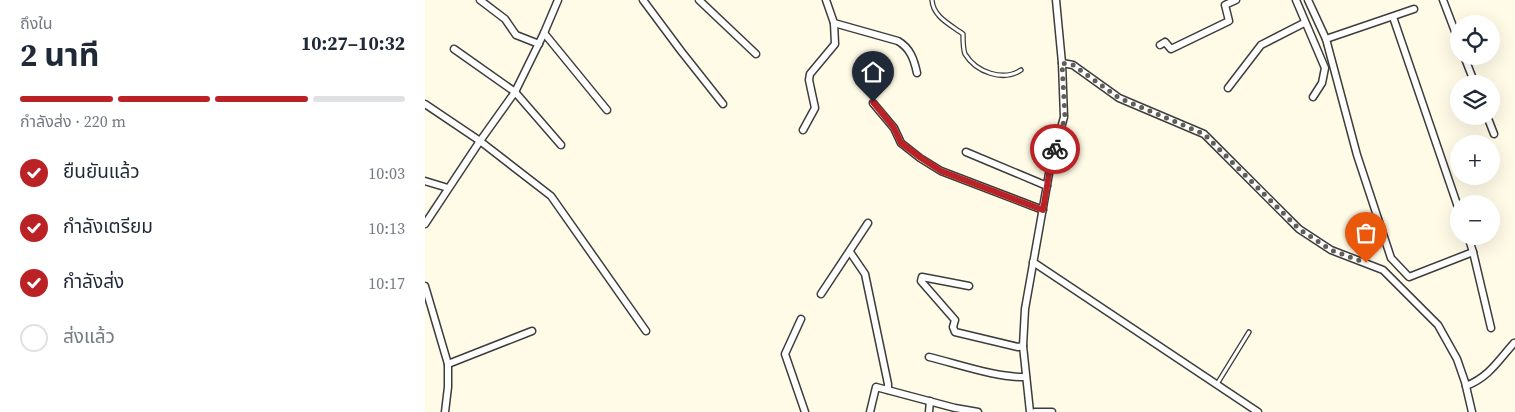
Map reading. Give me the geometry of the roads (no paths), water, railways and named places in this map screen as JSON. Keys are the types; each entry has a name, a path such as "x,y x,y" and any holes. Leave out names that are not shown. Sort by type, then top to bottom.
{"street":[{"path":"480,0 505,19 516,35 539,44"},
{"path":"425,223 479,141 515,92 545,33 558,0"},
{"path":"643,0 681,52 723,104"},
{"path":"699,0 756,54"},
{"path":"803,130 815,108 809,80 810,74 835,44 834,23 827,0"},
{"path":"1030,412 1023,346 1025,309 1050,168 1065,118 1056,0"},
{"path":"1160,45 1165,42 1171,49 1229,21 1225,5 1236,0"},
{"path":"1296,0 1325,71 1319,89 1313,97"},
{"path":"1308,0 1326,39 1357,155 1391,258 1409,277 1473,252"},
{"path":"1443,0 1450,18"},
{"path":"1326,39 1414,9"},
{"path":"1393,17 1454,195"},
{"path":"834,23 904,44 909,50 917,73"},
{"path":"1228,88 1261,45 1305,23"},
{"path":"545,33 607,110"},
{"path":"454,50 515,92 561,145"},
{"path":"1062,63 1073,65 1119,98 1204,134 1299,229 1331,250 1383,270 1438,325 1457,359 1472,412"},
{"path":"873,102 894,128 901,143 941,171 1043,210"},
{"path":"425,104 479,141 551,196 646,331"},
{"path":"1490,125 1494,134"},
{"path":"966,152 1047,186"},
{"path":"425,181 448,188"},
{"path":"821,294 868,223"},
{"path":"1471,245 1491,328"},
{"path":"850,252 865,274 888,390"},
{"path":"1033,262 1258,412"},
{"path":"969,286 922,277 921,281 955,320 953,328 955,332 1018,347 1023,346"},
{"path":"425,286 448,364 445,412"},
{"path":"801,319 785,354 805,412"},
{"path":"448,364 532,331"},
{"path":"1466,386 1485,376 1514,343"},
{"path":"929,357 984,371 1018,377 1026,376"},
{"path":"870,412 876,386 978,412"},
{"path":"929,412 930,401"},
{"path":"1035,412 1051,412"}],"lane":[{"path":"932,0 936,13 963,34 965,53 974,64 999,76 1014,75 1021,70"},
{"path":"1217,384 1249,332"}]}
